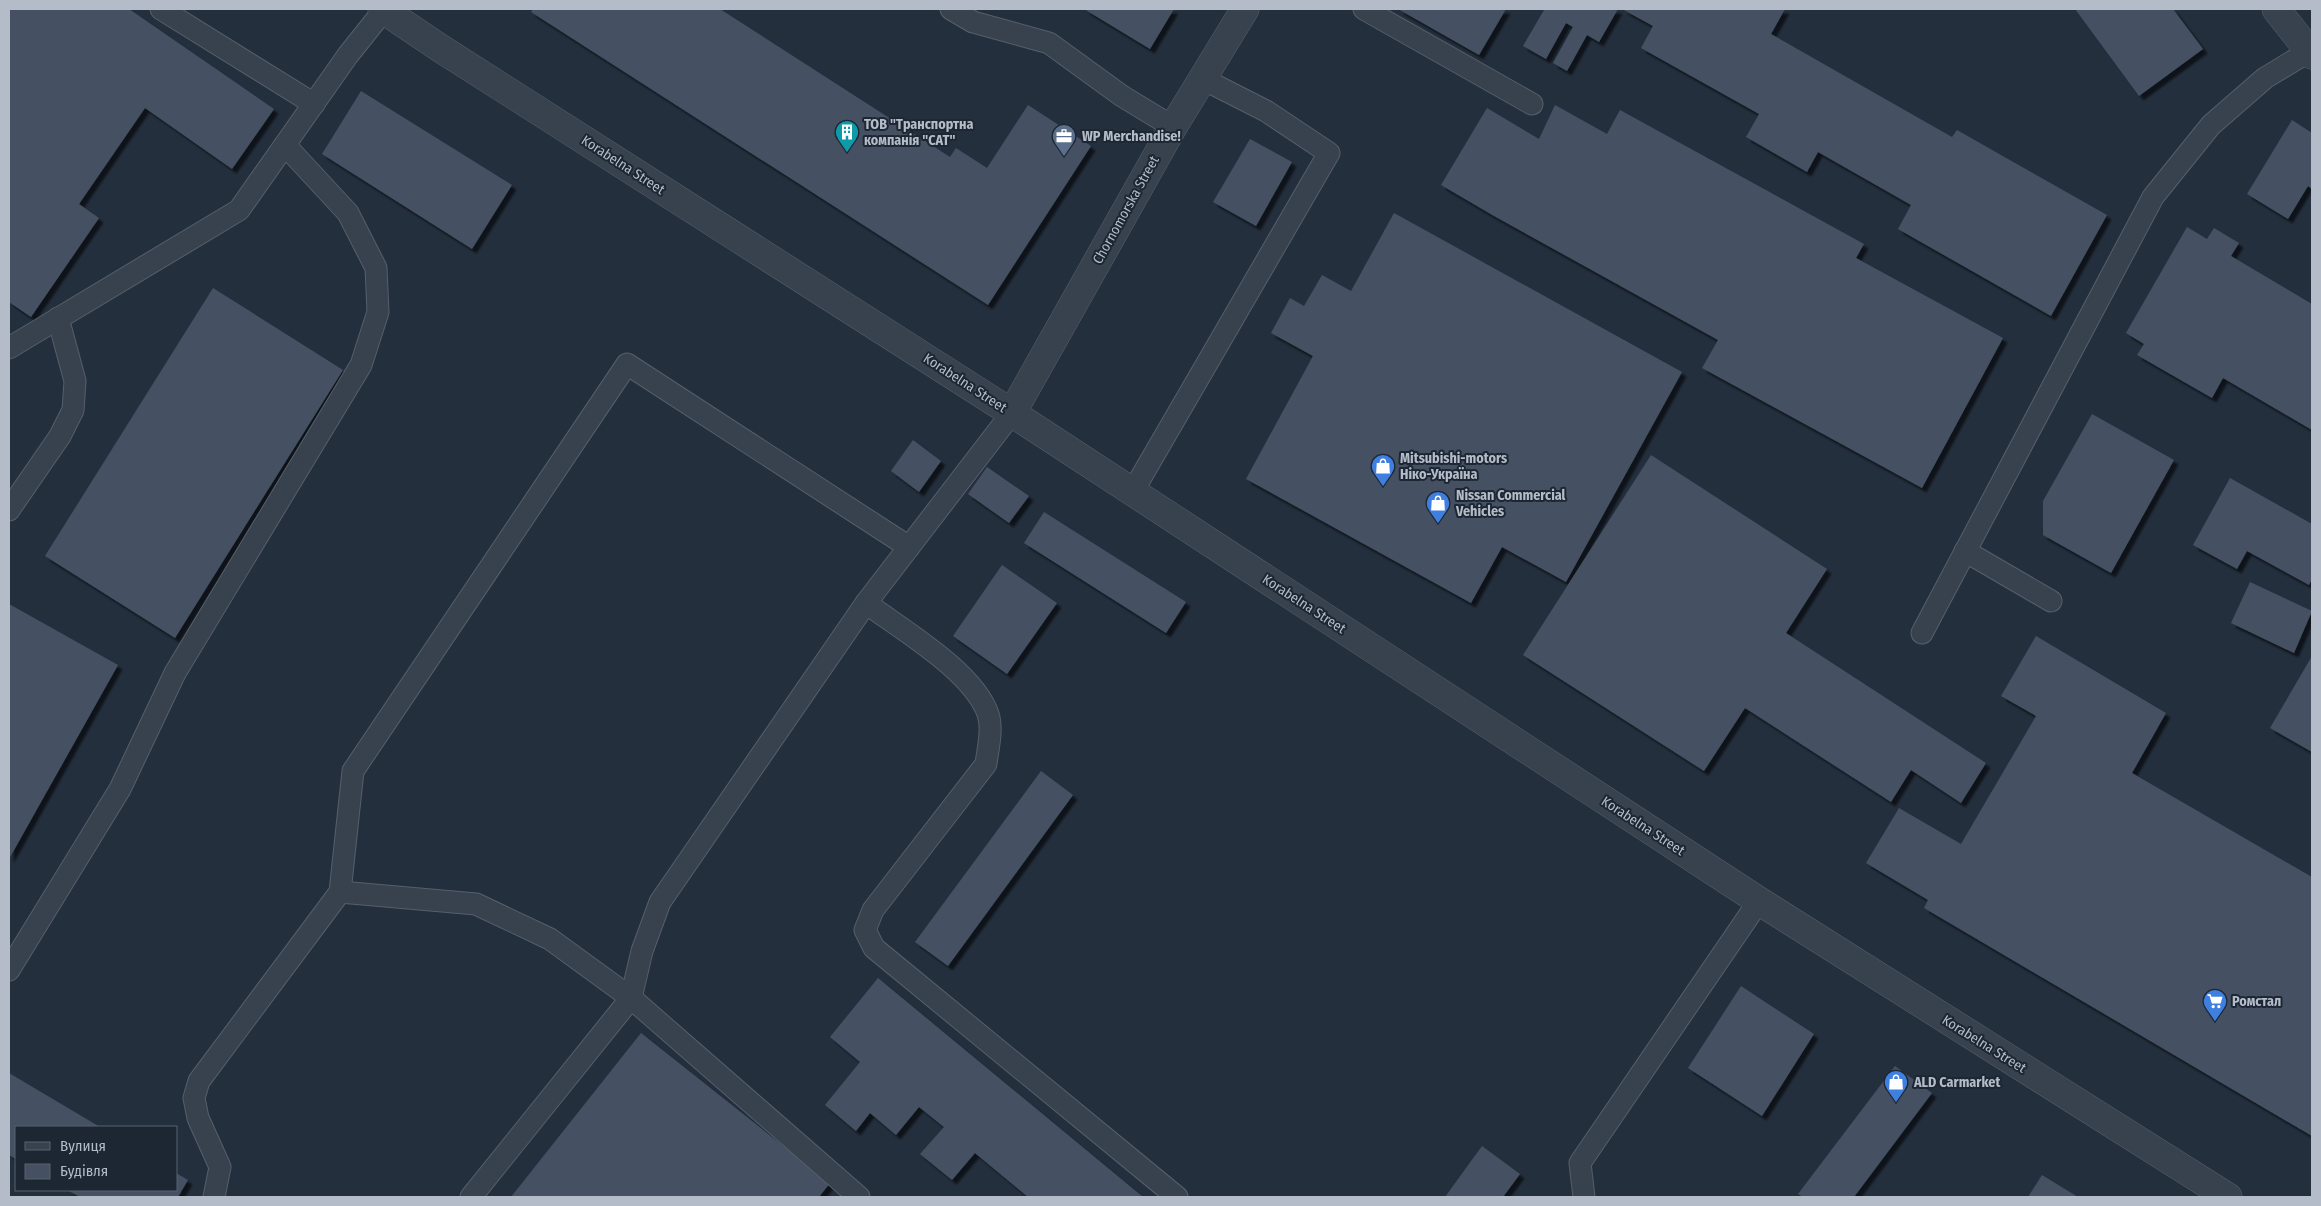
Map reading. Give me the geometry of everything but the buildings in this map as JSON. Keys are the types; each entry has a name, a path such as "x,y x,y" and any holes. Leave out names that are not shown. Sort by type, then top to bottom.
{"street":[{"name":"Korabelna Street","path":"383,9 449,54 1133,491 1759,901 2228,1197"},
{"name":"Chornomorska Street","path":"1012,413 1173,127 1245,9"},
{"path":"2276,9 2310,54"}],"lane":[{"path":"161,9 314,104"},
{"path":"9,348 239,210 383,9"},
{"path":"951,9 973,22 1049,43 1122,96 1173,127"},
{"path":"1364,9 1532,104"},
{"path":"1922,633 2153,197 2211,125 2265,78 2310,54"},
{"path":"1133,491 1329,153 1266,111 1202,79"},
{"path":"9,970 120,789 175,673 361,365 378,312 376,268 348,213 285,145"},
{"path":"9,510 60,436 73,410 75,381 58,318"},
{"path":"214,1197 220,1167 198,1118 194,1098 200,1081 340,892 353,771 627,364 909,547"},
{"path":"471,1197 631,998 642,951 660,902 866,603 1012,413"},
{"path":"1965,552 2052,601"},
{"path":"866,603 958,671 978,694 988,715 989,736 986,764 874,910 865,930 874,948 1176,1197"},
{"path":"340,892 476,904 550,939 631,998 859,1197"},
{"path":"1572,1197 1570,1176 1759,901"},
{"path":"1580,1163 1584,1197"}],"place":[{"name":"ТОВ \"Транспортна компанія \"САТ\"","path":"847,153"},
{"name":"WP Merchandise!","path":"1064,157"},
{"name":"Mitsubishi-motors Ніко-Україна","path":"1383,487"},
{"name":"Nissan Commercial Vehicles","path":"1438,524"},
{"name":"Ромстал","path":"2215,1022"},
{"name":"ALD Carmarket","path":"1896,1103"}]}
